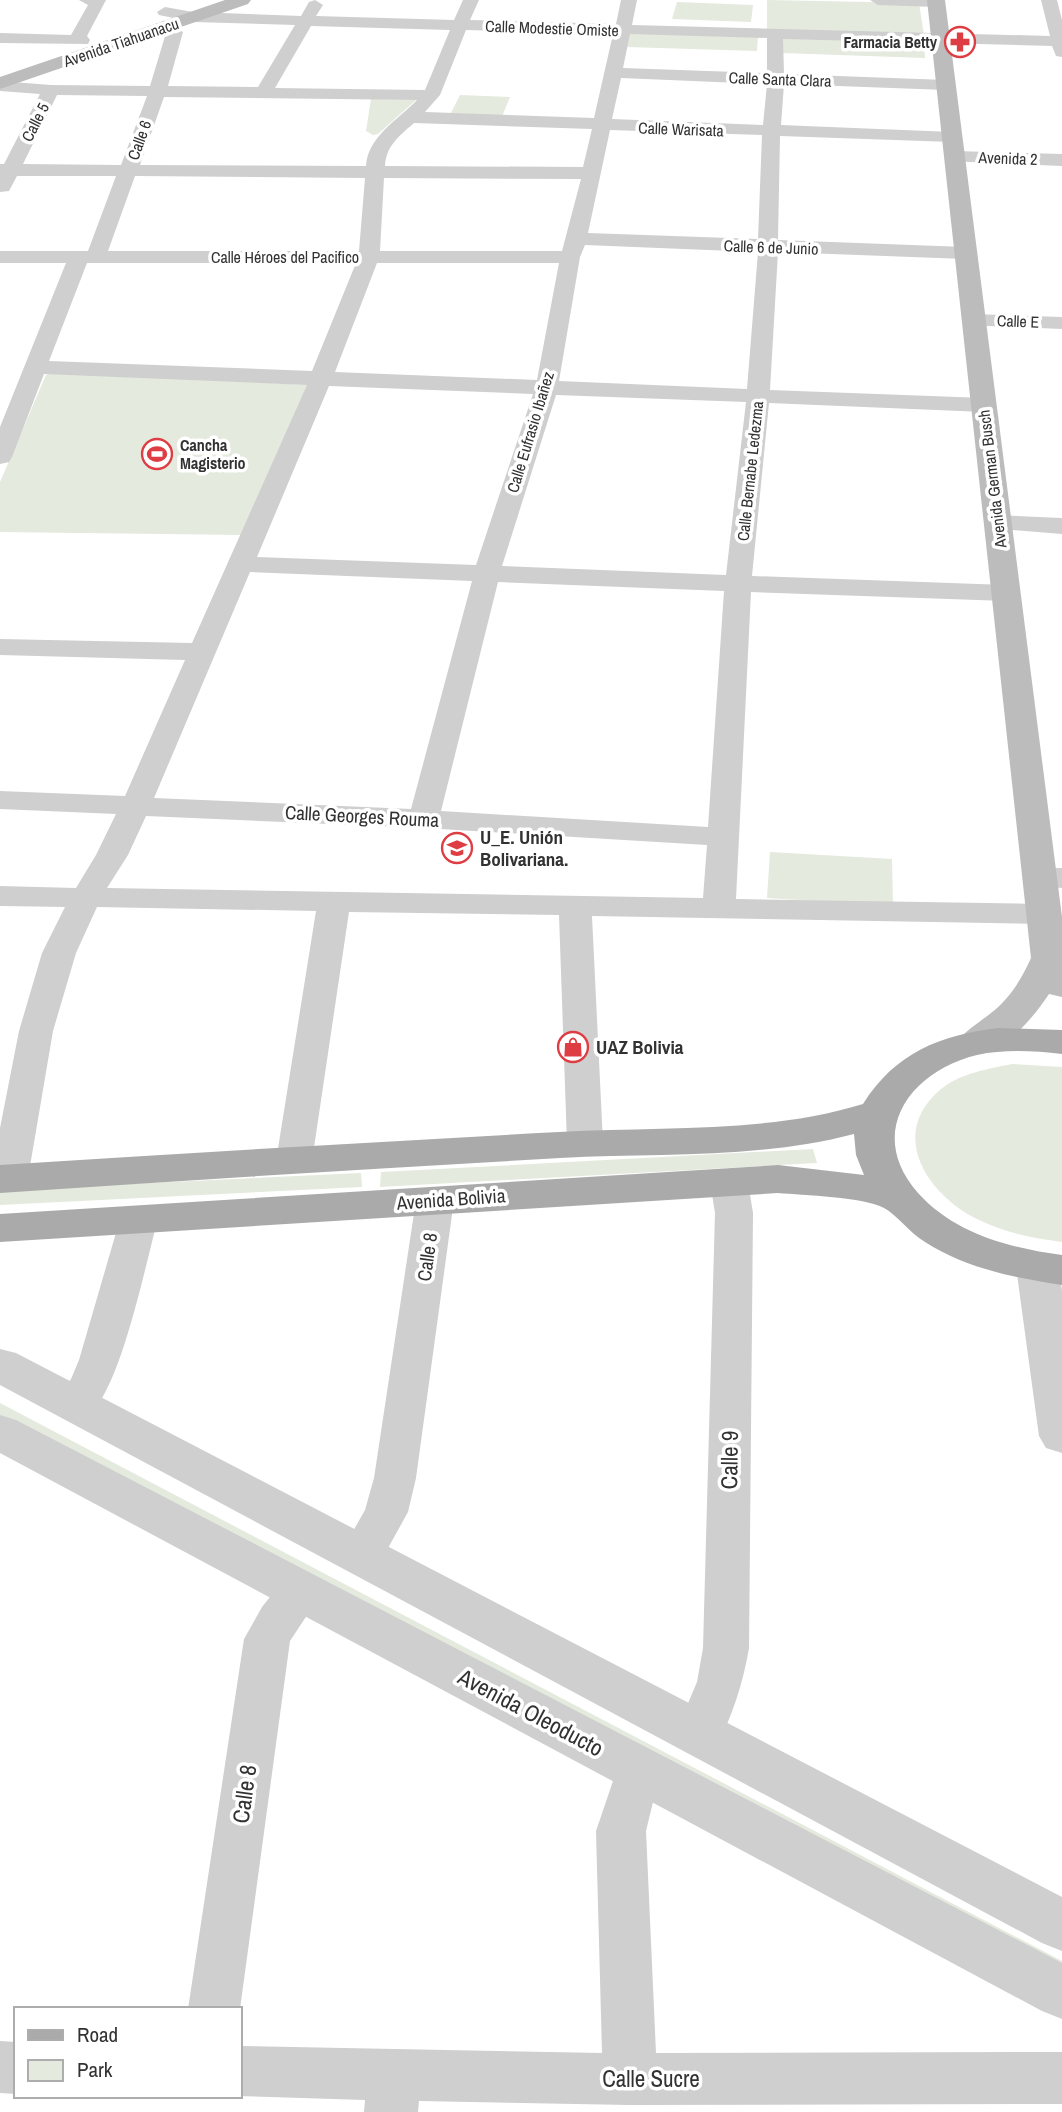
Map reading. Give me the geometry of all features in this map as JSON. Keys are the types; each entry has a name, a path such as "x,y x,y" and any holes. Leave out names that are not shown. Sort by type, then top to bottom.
{"main road":[{"name":"Avenida Tiahuanacu","path":"0,84 166,19 196,9 242,0"},
{"name":"Avenida German Busch","path":"936,1 1006,593 1051,878 1044,914 1055,972 1011,1018 976,1043"},
{"name":"Avenida Tiahuanacu","path":"0,67 79,39 166,19"},
{"path":"1049,1269 1009,1261 958,1242 916,1214 887,1181 877,1155 875,1129 878,1113 892,1088 908,1072 928,1060 976,1043 1008,1039 1062,1042"},
{"path":"4,1179 585,1143 777,1136 845,1125 878,1113"},
{"name":"Avenida Bolivia","path":"0,1228 778,1179 861,1188 900,1198"}],"street":[{"path":"0,38 79,39 99,0 88,0"},
{"path":"264,92 318,0"},
{"path":"4,1179 36,1031 59,953 136,804 321,378 369,257 376,153 383,141 431,95 471,0"},
{"name":"Calle Eufrasio Ibañez","path":"424,820 486,572 547,386 573,248 604,126 629,0"},
{"path":"878,0 936,1"},
{"path":"1049,0 1061,45"},
{"name":"Calle Modestie Omiste","path":"196,9 307,21 940,38 1061,45"},
{"name":"Calle 6","path":"2,448 36,367 128,170 158,90 175,32 166,19"},
{"name":"Calle Bernabe Ledezma","path":"719,908 738,586 758,395 768,247 771,132 776,78 775,34"},
{"name":"Calle Santa Clara","path":"614,73 946,85"},
{"path":"0,84 51,90 431,95"},
{"name":"Calle 5","path":"0,191 6,170 51,90"},
{"name":"Calle Warisata","path":"411,117 771,132 954,152"},
{"name":"Avenida 2","path":"954,152 1062,160"},
{"name":"Avenida 2","path":"954,152 1062,167"},
{"path":"6,170 591,173"},
{"name":"Calle 6 de Junio","path":"573,248 768,247 965,253"},
{"name":"Calle Héroes del Pacifico","path":"0,257 369,257 573,248"},
{"name":"Calle E","path":"974,320 1062,323"},
{"path":"36,367 984,405"},
{"path":"998,523 1062,526"},
{"path":"241,564 486,572 738,586 1006,593"},
{"path":"0,647 202,652"},
{"name":"Calle Georges Rouma","path":"0,800 136,804 724,837"},
{"path":"0,896 1044,914"},
{"path":"294,1161 334,901"},
{"path":"575,906 585,1143"},
{"name":"Calle 9","path":"699,1734 720,1682 726,1648 734,1213 729,1182"},
{"name":"Calle 8","path":"361,1556 386,1513 395,1478 435,1200"},
{"path":"74,1405 89,1385 99,1360 139,1219"},
{"path":"1049,1269 1062,1436"},
{"path":"0,1365 1062,1925"},
{"name":"Avenida Oleoducto","path":"0,1432 1062,1992"},
{"name":"Calle 8","path":"214,2007 267,1639 278,1619 301,1591"},
{"path":"630,2079 621,1831 629,1796 645,1772"},
{"name":"Calle Sucre","path":"242,2072 392,2093 630,2079 1062,2078"}],"green space":[{"path":"767,0 919,3 924,35 767,32"},
{"path":"677,2 753,5 751,22 672,19"},
{"path":"630,32 758,35 757,51 627,47"},
{"path":"783,37 924,41 925,58 782,53"},
{"path":"460,95 510,97 501,119 449,117"},
{"path":"371,99 416,100 378,134 373,135 366,131"},
{"name":"Cancha Magisterio","path":"53,372 309,385 243,535 0,532 0,482 46,375"},
{"path":"770,852 892,859 893,906 767,898"},
{"path":"1012,1064 1062,1067 1062,1242 1020,1234 979,1220 944,1195 920,1162 916,1144 917,1125 925,1107 941,1089 966,1075"},
{"path":"813,1149 817,1163 380,1187 381,1172"},
{"path":"361,1173 362,1187 0,1205 0,1190"},
{"path":"0,1403 1062,1961 1062,1984 0,1425"}],"place":[{"name":"Farmacia Betty","path":"960,42"},
{"name":"Cancha Magisterio","path":"157,454"},
{"name":"U_E. Unión Bolivariana.","path":"457,848"},
{"name":"UAZ Bolivia","path":"573,1047"}]}
